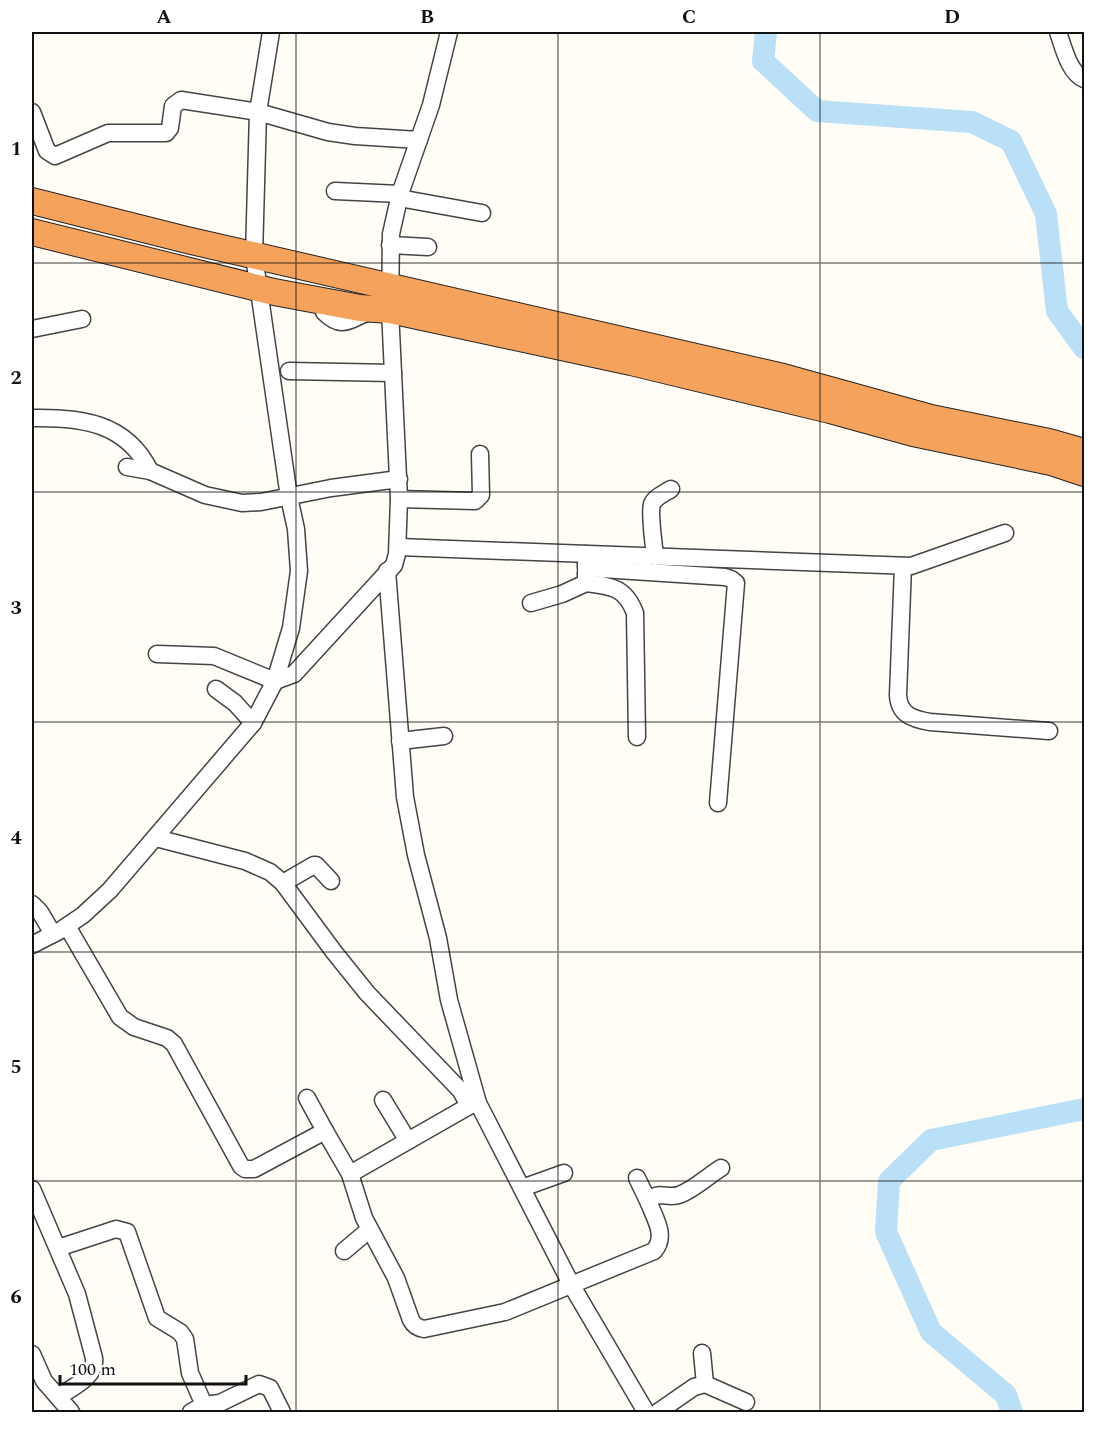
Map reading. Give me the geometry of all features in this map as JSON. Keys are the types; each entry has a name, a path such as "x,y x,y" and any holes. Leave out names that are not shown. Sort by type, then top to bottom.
{"highway":[{"path":"32,201 254,256 390,299 631,362 830,410 913,433 1051,462 1084,473"},
{"path":"32,232 258,288 360,308 390,299 783,377 932,418 1049,442 1084,452"}],"street":[{"path":"32,945 82,915 110,890 253,723 275,681 291,628 299,571 296,529 289,496 254,256 258,112 271,32"},
{"path":"157,654 214,656 275,681 294,674 393,565 398,547 399,479 390,299 390,244 399,196 430,105 449,32"},
{"path":"1058,32 1074,71 1084,79"},
{"path":"32,112 47,151 55,156 103,134 166,133 170,128 173,106 181,100 258,112 328,132 419,140"},
{"path":"335,191 399,196 482,213"},
{"path":"390,244 428,247"},
{"path":"324,312 332,320 351,321 390,299"},
{"path":"32,329 82,319"},
{"path":"289,370 393,373"},
{"path":"32,418 63,417 94,423 128,442 144,460 150,471"},
{"path":"399,499 475,501 479,499 481,495 480,454"},
{"path":"127,467 150,471 205,495 226,501 261,502 399,479"},
{"path":"655,557 652,504 656,498 671,489"},
{"path":"531,603 562,594 586,568 655,557 903,566 920,564 1005,533"},
{"path":"398,547 586,568 731,579 736,583 718,803"},
{"path":"903,566 897,696 900,708 905,714 915,720 930,722 1049,731"},
{"path":"586,568 618,590 631,602 635,613 637,737"},
{"path":"387,571 405,797 413,841 434,919 449,1000 474,1104"},
{"path":"216,689 235,703 253,723"},
{"path":"400,741 444,736"},
{"path":"156,838 245,861 270,872 283,883 367,993 474,1104 522,1188 572,1286 646,1413"},
{"path":"283,883 314,865 331,881"},
{"path":"32,904 60,930 120,1017 134,1028 157,1034 174,1044 241,1166 245,1169 254,1169 326,1131"},
{"path":"307,1098 350,1174 369,1230 396,1278 411,1320 419,1328 424,1329 495,1315 572,1286 654,1251 661,1236 637,1178"},
{"path":"383,1100 408,1141"},
{"path":"350,1174 474,1104"},
{"path":"649,1203 651,1198 657,1195 671,1196 682,1193 721,1168"},
{"path":"522,1188 564,1173"},
{"path":"32,1189 77,1294 95,1366 64,1404 49,1413"},
{"path":"58,1248 116,1229 127,1232 157,1318 180,1332 184,1339 198,1409 220,1403 255,1384 263,1384 270,1388 282,1413"},
{"path":"344,1251 369,1230"},
{"path":"702,1353 705,1384"},
{"path":"32,1354 44,1381 64,1404"},
{"path":"658,1413 694,1388 705,1384 746,1402"}],"waterway":[{"path":"766,32 763,61 817,111 972,122 1011,141 1046,214 1057,311 1084,348"},
{"path":"1012,1412 1006,1395 931,1332 886,1232 889,1181 931,1140 1084,1109"}]}
